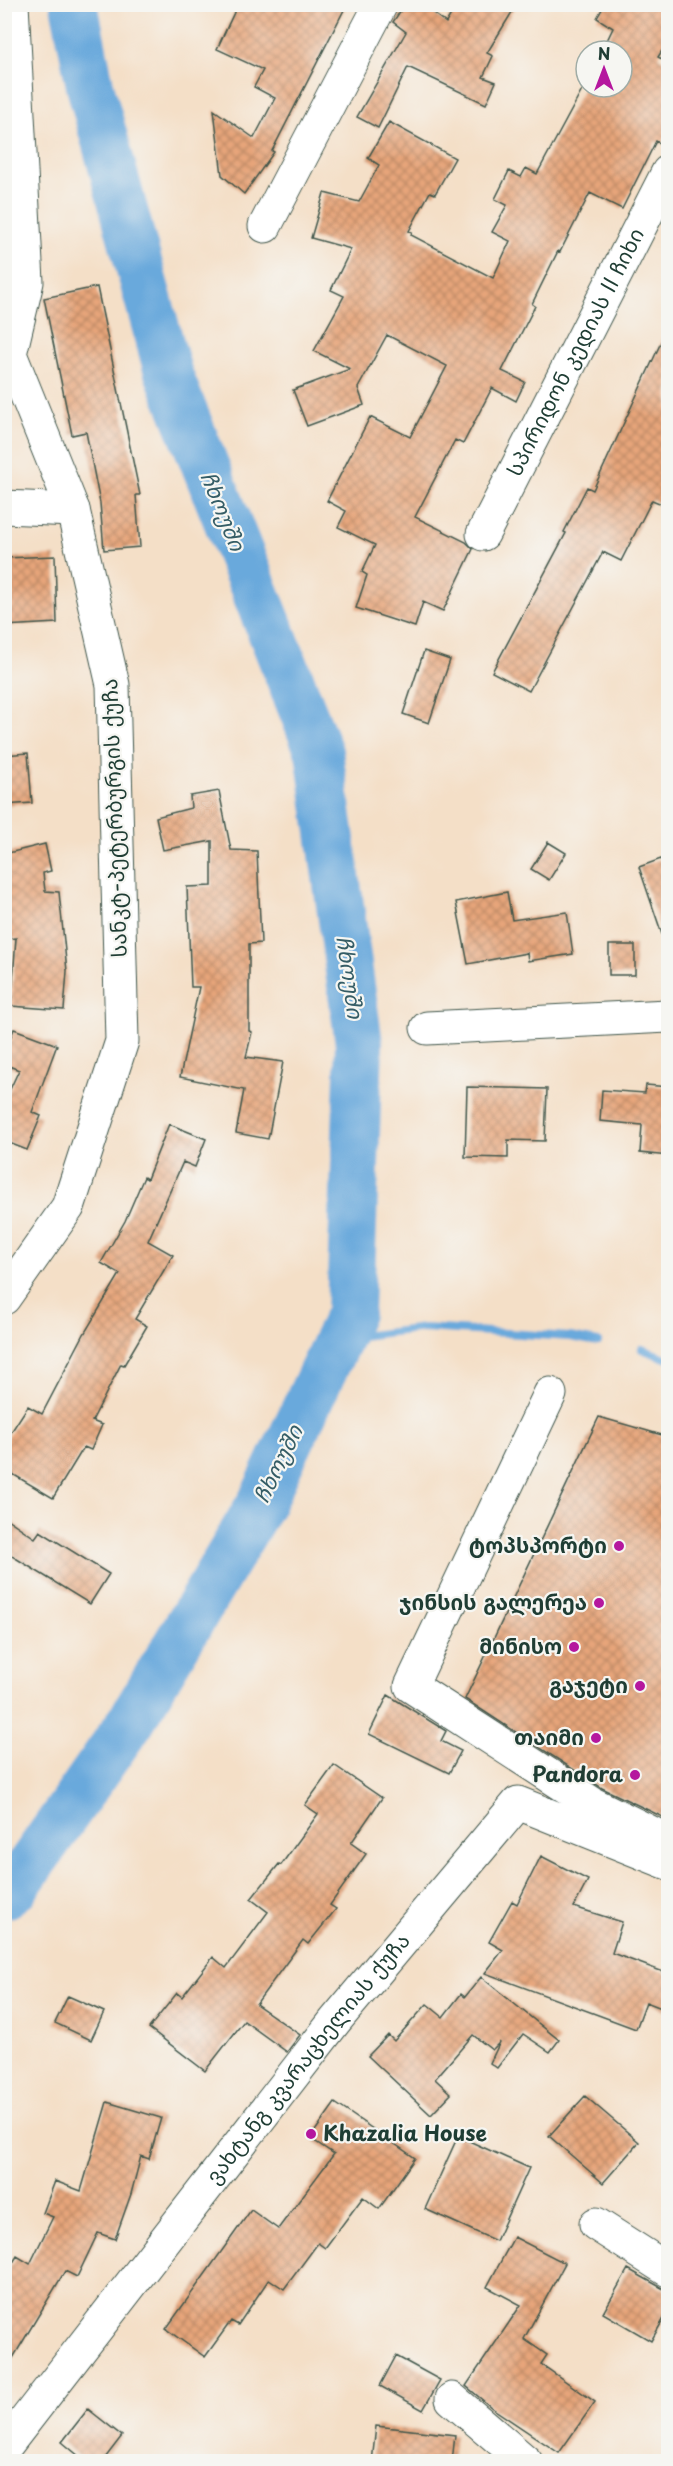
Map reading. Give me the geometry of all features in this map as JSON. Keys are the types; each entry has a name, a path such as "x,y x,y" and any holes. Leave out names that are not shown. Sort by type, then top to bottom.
{"street":[{"name":"სანკტ-პეტერბურგის ქუჩა","path":"4,1298 68,1207 122,1041 114,685 73,510 7,358 27,282 12,4"},
{"path":"265,226 381,4"},
{"name":"სპირიდონ კედიას II ჩიხი","path":"483,534 669,172"},
{"path":"4,507 73,510"},
{"path":"427,1028 669,1016"},
{"path":"550,1394 411,1686 593,1804 669,1840"},
{"name":"ვახტანგ კვარაცხელიას ქუჩა","path":"4,2448 335,2021 518,1803 669,1863"},
{"path":"596,2224 669,2270"},
{"path":"452,2399 526,2462"}],"building":[{"path":"238,4 347,4 272,151 274,152 244,194 222,175 214,110 254,138 275,98 254,87 263,70 217,49"},
{"path":"405,4 421,4 446,23 457,4 517,4 487,53 493,56 483,77 496,82 486,104 408,67 378,128 357,117 406,32 393,22"},
{"path":"605,4 669,4 669,40 658,57 669,63 669,129 661,144 656,141 622,209 590,193 560,252 558,251 532,304 535,306 502,371 525,382 516,401 492,388 463,444 455,440 415,517 466,542 473,549 443,611 423,602 415,627 356,608 367,575 362,572 375,545 338,527 346,511 327,501 370,417 410,437 447,366 387,335 358,388 364,405 307,426 293,390 350,369 314,351 344,296 331,290 351,249 311,238 324,193 359,202 379,165 368,158 389,122 455,158 435,194 430,192 409,231 412,232 411,235 493,278 510,241 492,232 507,205 495,199 509,171 521,177 526,168 537,174 577,99 634,99 634,39 608,39 613,28 597,18"},
{"path":"97,287 140,495 136,495 140,547 104,550 100,503 86,432 72,435 44,298"},
{"path":"669,325 669,507 652,500 621,561 603,552 529,691 492,672 566,533 564,532 587,487 593,490"},
{"path":"55,556 57,623 4,626 4,558"},
{"path":"424,651 450,660 429,723 403,714"},
{"path":"28,753 32,803 4,805 4,755"},
{"path":"219,791 231,850 257,851 261,943 249,944 249,1031 252,1032 246,1057 283,1062 268,1139 236,1133 244,1090 180,1077 199,987 191,987 187,887 212,886 212,841 163,850 156,817 191,808 190,796"},
{"path":"548,842 566,853 549,880 531,869"},
{"path":"45,844 51,871 43,873 45,891 59,892 67,971 64,1010 11,1006 16,938 4,939 4,854"},
{"path":"669,856 669,942 665,943 639,867"},
{"path":"507,892 512,920 567,912 573,954 528,961 527,953 468,964 456,902"},
{"path":"609,945 635,945 635,975 609,975"},
{"path":"14,1029 57,1045 32,1112 41,1116 27,1150 4,1141 4,1102 19,1070 4,1064 4,1053"},
{"path":"646,1085 669,1087 669,1156 640,1153 642,1125 600,1121 602,1090 645,1093"},
{"path":"467,1087 547,1089 545,1141 508,1140 508,1158 465,1157"},
{"path":"169,1124 206,1139 195,1167 183,1162 148,1241 173,1255 135,1319 147,1326 124,1365 121,1364 92,1421 102,1425 91,1450 84,1447 53,1498 4,1469 4,1443 28,1406 42,1414 84,1334 120,1274 101,1263 125,1221 144,1177 147,1179"},
{"path":"599,1417 669,1437 669,1820 602,1788 465,1699"},
{"path":"4,1517 35,1538 40,1531 109,1574 90,1604 4,1551"},
{"path":"388,1695 446,1731 441,1741 461,1751 449,1773 369,1734"},
{"path":"334,1765 382,1798 351,1843 366,1854 330,1905 336,1909 308,1944 303,1940 256,2004 300,2035 287,2052 244,2021 205,2071 149,2028 177,1993 182,1997 213,1957 226,1968 268,1912 251,1899 279,1864 281,1865 318,1814 305,1805"},
{"path":"541,1856 588,1880 574,1907 622,1922 612,1953 669,1974 669,2011 646,2002 636,2029 485,1973 503,1950 489,1942 512,1901 517,1904"},
{"path":"481,1977 559,2040 550,2052 523,2034 497,2068 490,2063 500,2042 492,2050 473,2035 435,2079 451,2094 431,2115 368,2056 388,2035 394,2041 427,2004 443,2017 461,1994 465,1997"},
{"path":"68,1996 104,2012 91,2040 55,2023"},
{"path":"585,2096 639,2142 603,2183 549,2136"},
{"path":"107,2102 161,2118 149,2159 141,2156 131,2194 115,2239 98,2233 77,2277 65,2271 4,2373 4,2277 17,2256 30,2264 53,2217 43,2213 55,2181 81,2191"},
{"path":"335,2103 415,2158 379,2209 363,2197 325,2248 318,2243 284,2289 269,2279 238,2325 231,2321 205,2357 166,2329 251,2210 278,2229 334,2154 310,2138"},
{"path":"458,2136 529,2168 496,2241 425,2209"},
{"path":"514,2237 565,2263 524,2339 547,2355 541,2364 595,2402 559,2453 492,2408 466,2386 521,2305 487,2287"},
{"path":"628,2269 669,2292 669,2310 651,2341 603,2313"},
{"path":"396,2356 440,2380 423,2410 380,2386"},
{"path":"88,2409 122,2436 102,2462 86,2462 62,2442"},
{"path":"376,2426 455,2435 452,2462 372,2462"}],"waterway":[{"name":"ჩხოუში","path":"4,1895 15,1887 131,1721 262,1501 350,1313 359,1044 319,752 168,372 90,86 74,4"},
{"path":"338,1339 424,1328 570,1337 598,1342"},
{"path":"642,1349 668,1359"}],"place":[{"name":"ტოპსპორტი","path":"619,1546"},
{"name":"ჯინსის გალერეა","path":"599,1603"},
{"name":"მინისო","path":"574,1647"},
{"name":"გაჯეტი","path":"640,1686"},
{"name":"თაიმი","path":"596,1738"},
{"name":"Pandora","path":"635,1775"},
{"name":"Khazalia House","path":"311,2134"}]}
